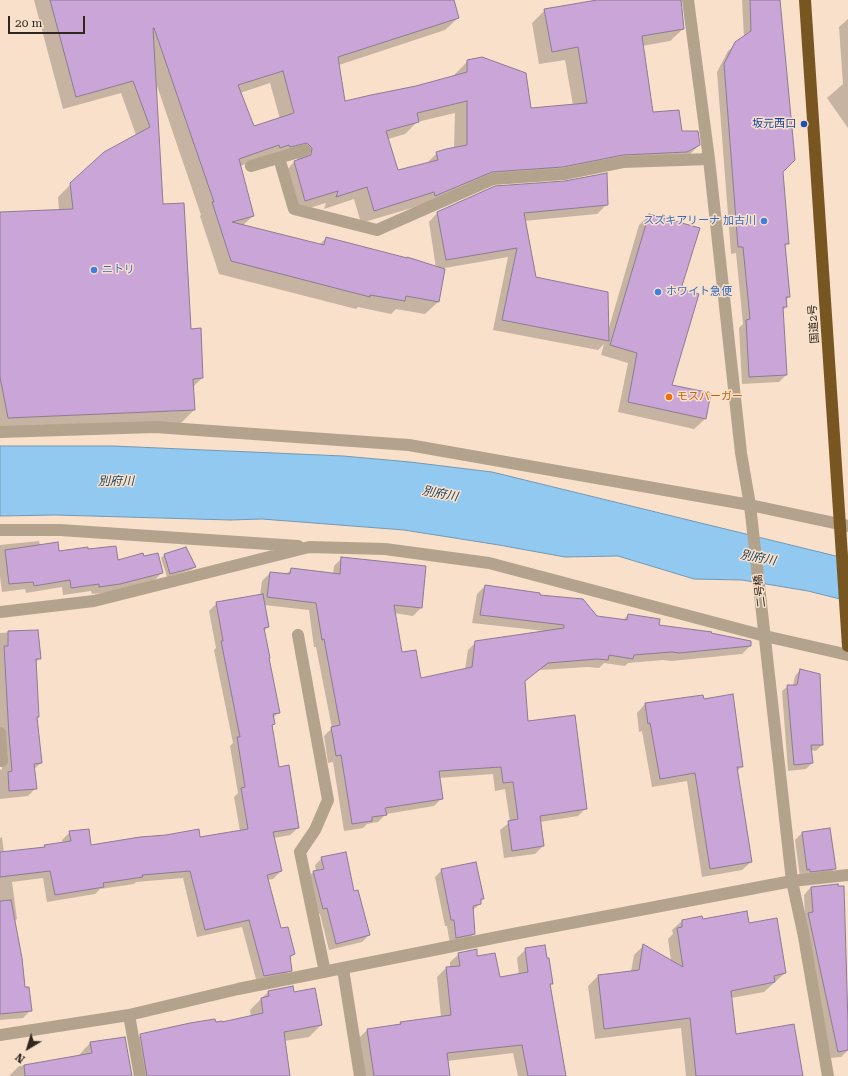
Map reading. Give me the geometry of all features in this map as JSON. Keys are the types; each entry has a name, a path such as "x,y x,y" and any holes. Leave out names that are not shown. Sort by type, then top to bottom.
{"highway":[{"name":"国道2号","path":"805,0 844,525 841,539 848,646"}],"street":[{"name":"二号橋","path":"688,0 709,159 741,453 751,511 792,881 804,937 828,1076"},
{"path":"251,166 305,150"},
{"path":"279,158 294,209 377,230 493,179 564,174 623,162 709,159"},
{"path":"0,432 155,427 409,446 751,511 844,525"},
{"path":"0,530 60,530 310,547 385,549 489,564 765,636 848,655"},
{"path":"0,612 94,601 310,547"},
{"path":"298,635 328,800 315,830 300,852 325,972"},
{"path":"0,733 2,760"},
{"path":"0,1035 129,1015 238,989 508,935 792,881 848,875"},
{"path":"343,969 360,1076"},
{"path":"129,1015 140,1076"}],"water":[{"name":"別府川","path":"0,446 113,446 343,456 492,472 848,559 848,601 808,591 742,580 694,579 618,556 565,557 404,530 262,519 230,520 56,515 0,516"}],"building":[{"path":"50,0 454,0 459,18 338,57 345,101 416,86 467,72 467,60 482,57 526,73 531,108 587,103 578,47 552,52 544,9 597,0 681,0 684,29 642,36 653,112 679,110 682,131 698,131 700,145 687,152 623,155 563,167 492,172 435,196 434,192 374,211 367,187 336,197 338,191 305,201 294,161 311,155 312,148 307,143 290,147 289,145 280,148 279,145 239,159 254,216 232,222 324,245 326,237 407,257 445,269 439,302 406,296 405,301 370,295 370,297 231,261 212,202 214,202 153,28 163,204 184,203 191,329 201,328 203,378 193,379 195,410 8,418 0,377 0,212 73,209 70,183 104,152 150,127 133,81 76,97","holes":["283,71 294,113 254,126 238,85","467,101 467,145 436,152 438,160 398,170 386,131 419,122 417,113"]},
{"path":"750,0 780,0 795,160 783,172 789,244 785,244 790,297 786,297 787,307 783,307 787,375 749,377 746,320 750,319 743,247 738,247 724,64 735,42 751,31"},
{"path":"607,173 608,205 524,213 536,277 608,292 609,341 502,320 517,248 446,260 437,212 495,186 565,181"},
{"path":"649,214 700,228 681,289 699,294 672,385 711,393 706,419 628,402 637,353 610,345"},
{"path":"58,542 59,551 88,547 88,549 116,546 118,560 143,553 144,556 158,553 163,573 120,584 99,587 99,584 71,588 70,580 34,586 33,582 9,584 5,550"},
{"path":"186,547 196,567 170,574 164,554"},
{"path":"341,557 426,566 422,608 394,605 402,652 416,650 421,678 472,667 475,641 564,628 564,625 480,615 485,585 540,593 540,595 583,599 597,616 627,620 628,614 660,619 659,625 712,632 711,633 751,641 751,646 679,653 672,652 634,655 633,659 609,655 608,660 597,659 548,663 525,681 528,721 575,715 587,809 540,816 544,846 512,851 508,821 518,819 513,782 503,783 501,767 439,771 443,799 385,808 387,815 372,817 372,821 352,824 341,755 336,756 331,727 340,725 324,639 322,640 316,603 267,597 270,572 290,574 291,568 340,574"},
{"path":"263,594 269,627 264,628 280,713 273,714 275,724 272,725 279,767 289,765 299,828 273,832 282,871 267,875 281,928 288,927 295,954 290,956 292,971 264,976 249,920 205,930 190,871 142,875 143,877 103,883 104,887 55,895 50,871 0,877 0,852 45,847 44,845 71,841 69,831 89,829 91,845 199,829 200,837 248,829 241,788 245,787 237,737 240,737 221,641 223,641 216,602"},
{"path":"38,630 41,659 36,659 39,717 37,717 42,763 34,764 37,789 9,791 8,772 12,771 4,646 8,646 8,631"},
{"path":"800,669 820,674 823,745 811,745 813,763 794,765 787,685 797,685"},
{"path":"733,694 743,767 737,767 752,862 710,869 695,773 660,779 645,703 703,695 704,699"},
{"path":"830,828 836,869 810,872 810,869 807,870 802,832"},
{"path":"346,852 354,891 358,890 370,935 336,944 327,908 323,909 313,871 324,869 321,857"},
{"path":"476,862 484,899 481,899 481,904 473,906 475,934 456,938 454,920 451,920 441,869"},
{"path":"838,884 838,886 844,886 848,1050 838,1052 808,913 813,912 811,887"},
{"path":"11,900 22,958 25,987 29,987 32,1011 0,1014 0,901"},
{"path":"747,911 749,923 777,918 786,973 774,976 775,982 731,991 736,1034 794,1024 803,1076 696,1076 690,1018 604,1029 598,975 639,970 643,944 683,967 677,928 682,927 682,920 702,916 703,919"},
{"path":"545,945 547,958 549,958 553,984 550,984 566,1076 528,1076 522,1045 447,1053 450,1076 374,1076 367,1029 401,1024 400,1022 451,1015 446,967 460,966 458,953 477,949 477,956 495,953 500,977 528,972 525,948"},
{"path":"293,986 294,992 315,988 322,1025 284,1032 290,1076 147,1076 140,1034 190,1023 215,1019 216,1022 222,1022 263,1013 261,998 269,996 268,991"},
{"path":"125,1037 132,1076 25,1076 24,1065 92,1053 90,1042"}],"place":[{"name":"坂元西口","path":"804,124"},
{"name":"スズキアリーナ 加古川","path":"764,221"},
{"name":"ニトリ","path":"94,270"},
{"name":"ホワイト急便","path":"658,292"},
{"name":"モスバーガー","path":"669,397"}]}
